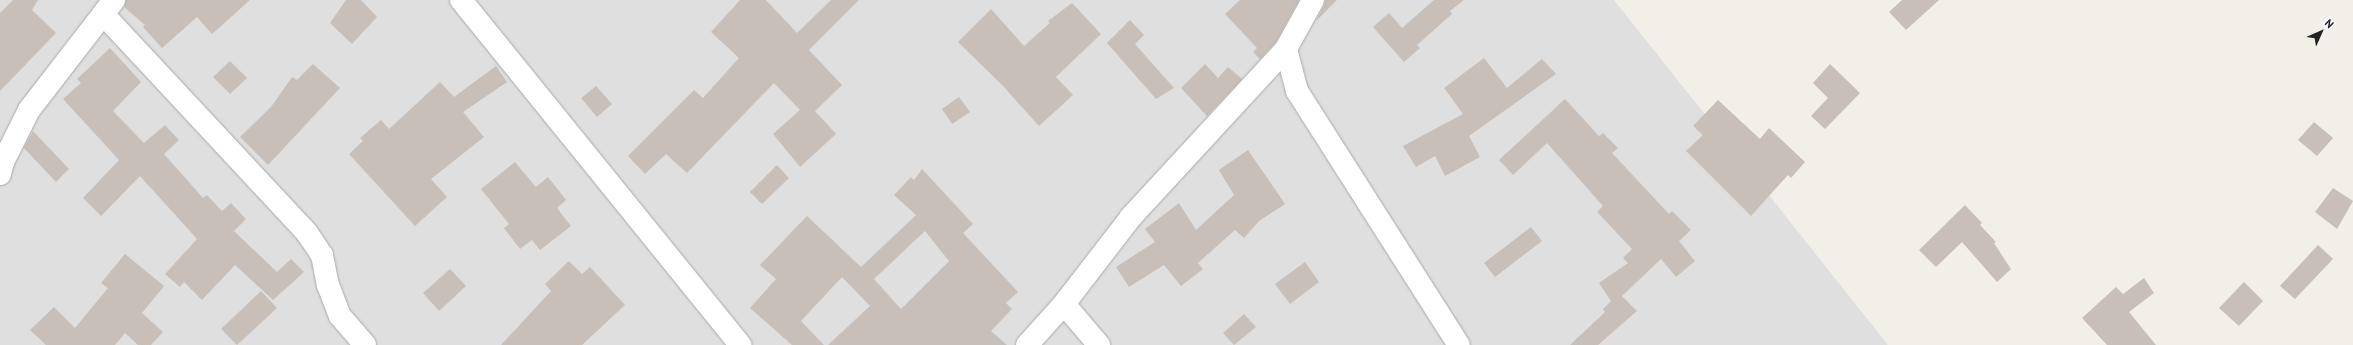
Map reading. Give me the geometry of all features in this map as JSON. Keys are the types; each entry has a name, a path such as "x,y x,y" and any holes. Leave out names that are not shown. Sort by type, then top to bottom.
{"street":[{"path":"461,0 740,345"},
{"path":"1026,345 1064,304 1131,217 1286,49 1313,0"},
{"path":"1,167 29,110 108,7 307,233 322,255 328,285 340,316 366,345"},
{"path":"1286,49 1296,91 1459,345"},
{"path":"1064,304 1099,345"}],"shaded area":[{"path":"0,0 1614,0 1888,345 0,345"}],"building":[{"path":"13,0 38,0 32,10 56,33 0,91 0,13"},
{"path":"126,0 250,0 212,34 197,17 162,48 143,27 145,25 124,7"},
{"path":"346,0 361,0 377,17 352,44 330,23"},
{"path":"740,0 766,0 797,33 831,0 859,0 809,50 842,85 815,111 836,134 800,167 773,134 800,110 774,83 687,173 666,154 645,174 628,156 694,90 703,98 739,58 711,32"},
{"path":"1240,0 1299,0 1276,42 1260,59 1253,52 1257,48 1225,14"},
{"path":"1325,0 1337,0 1316,21 1324,6"},
{"path":"1434,0 1464,0 1450,11 1452,14 1417,45 1420,48 1404,62 1373,27 1389,13 1402,28"},
{"path":"1902,0 1939,0 1906,30 1889,12"},
{"path":"1072,3 1101,34 1056,77 1073,95 1039,126 1003,86 958,42 991,9 1024,46 1050,23 1048,21"},
{"path":"1130,20 1144,35 1135,44 1174,88 1156,99 1107,43"},
{"path":"110,48 141,82 113,111 144,143 165,125 179,140 164,154 203,198 207,195 222,211 231,203 246,219 234,231 277,272 291,259 304,272 273,300 235,265 202,300 184,282 180,287 165,274 197,239 140,176 101,216 83,198 119,160 63,99 81,83 77,79"},
{"path":"1484,58 1507,88 1542,59 1556,74 1469,136 1480,157 1445,176 1435,156 1416,167 1403,146 1463,114 1444,88"},
{"path":"230,61 247,78 230,94 213,77"},
{"path":"313,64 340,88 268,165 240,137 271,107 292,77 297,80"},
{"path":"1205,64 1218,78 1228,67 1242,79 1207,116 1181,88"},
{"path":"1830,64 1860,93 1825,129 1811,116 1828,98 1813,83"},
{"path":"496,66 507,82 463,112 484,137 431,179 447,197 415,226 349,154 363,141 360,138 381,120 389,129 440,82 454,97"},
{"path":"596,86 612,104 597,117 581,98"},
{"path":"959,97 970,112 952,124 942,109"},
{"path":"1565,99 1599,136 1603,133 1618,148 1612,153 1669,214 1672,211 1691,230 1679,241 1695,261 1676,277 1661,259 1622,296 1637,311 1598,345 1570,345 1605,312 1603,309 1611,301 1599,283 1628,263 1623,258 1632,249 1597,212 1603,206 1547,143 1513,175 1499,160"},
{"path":"1718,100 1760,139 1769,128 1805,162 1791,178 1788,175 1751,216 1686,151 1703,135 1693,126"},
{"path":"2314,122 2333,138 2317,156 2298,140"},
{"path":"33,131 69,169 56,182 24,148"},
{"path":"1248,150 1285,204 1259,221 1244,238 1235,230 1198,263 1203,269 1181,286 1164,265 1129,287 1116,267 1155,242 1145,229 1179,203 1196,230 1234,195 1219,170"},
{"path":"515,162 536,187 548,177 566,200 557,208 571,226 540,250 532,240 520,249 504,228 509,224 481,189"},
{"path":"777,165 789,178 762,204 750,192"},
{"path":"922,169 973,224 963,233 1018,292 1006,303 1012,309 991,331 1007,345 828,345 870,306 842,277 801,321 824,345 792,345 750,308 776,279 760,265 807,216 861,267 916,215 894,195 911,177 914,180","holes":["925,231 949,261 901,309 874,279"]},
{"path":"2333,188 2353,201 2337,229 2315,212"},
{"path":"1965,205 1982,223 1980,225 1996,242 1994,243 2011,269 1997,282 1962,242 1936,267 1919,250"},
{"path":"1531,227 1542,241 1495,277 1484,263"},
{"path":"2318,245 2333,259 2295,299 2280,286"},
{"path":"125,254 164,286 142,313 163,332 151,345 138,345 125,333 115,345 46,345 30,330 54,307 75,328 108,288 101,283"},
{"path":"569,261 582,274 590,267 625,305 582,345 501,345 551,291 545,284"},
{"path":"1305,262 1319,282 1290,304 1275,284"},
{"path":"450,269 466,286 439,311 423,293"},
{"path":"2144,278 2154,293 2129,312 2156,345 2107,345 2082,318 2116,287 2123,294"},
{"path":"2244,282 2263,301 2239,326 2219,308"},
{"path":"261,291 277,308 237,345 221,329"},
{"path":"1244,314 1256,327 1234,345 1223,333"}]}
